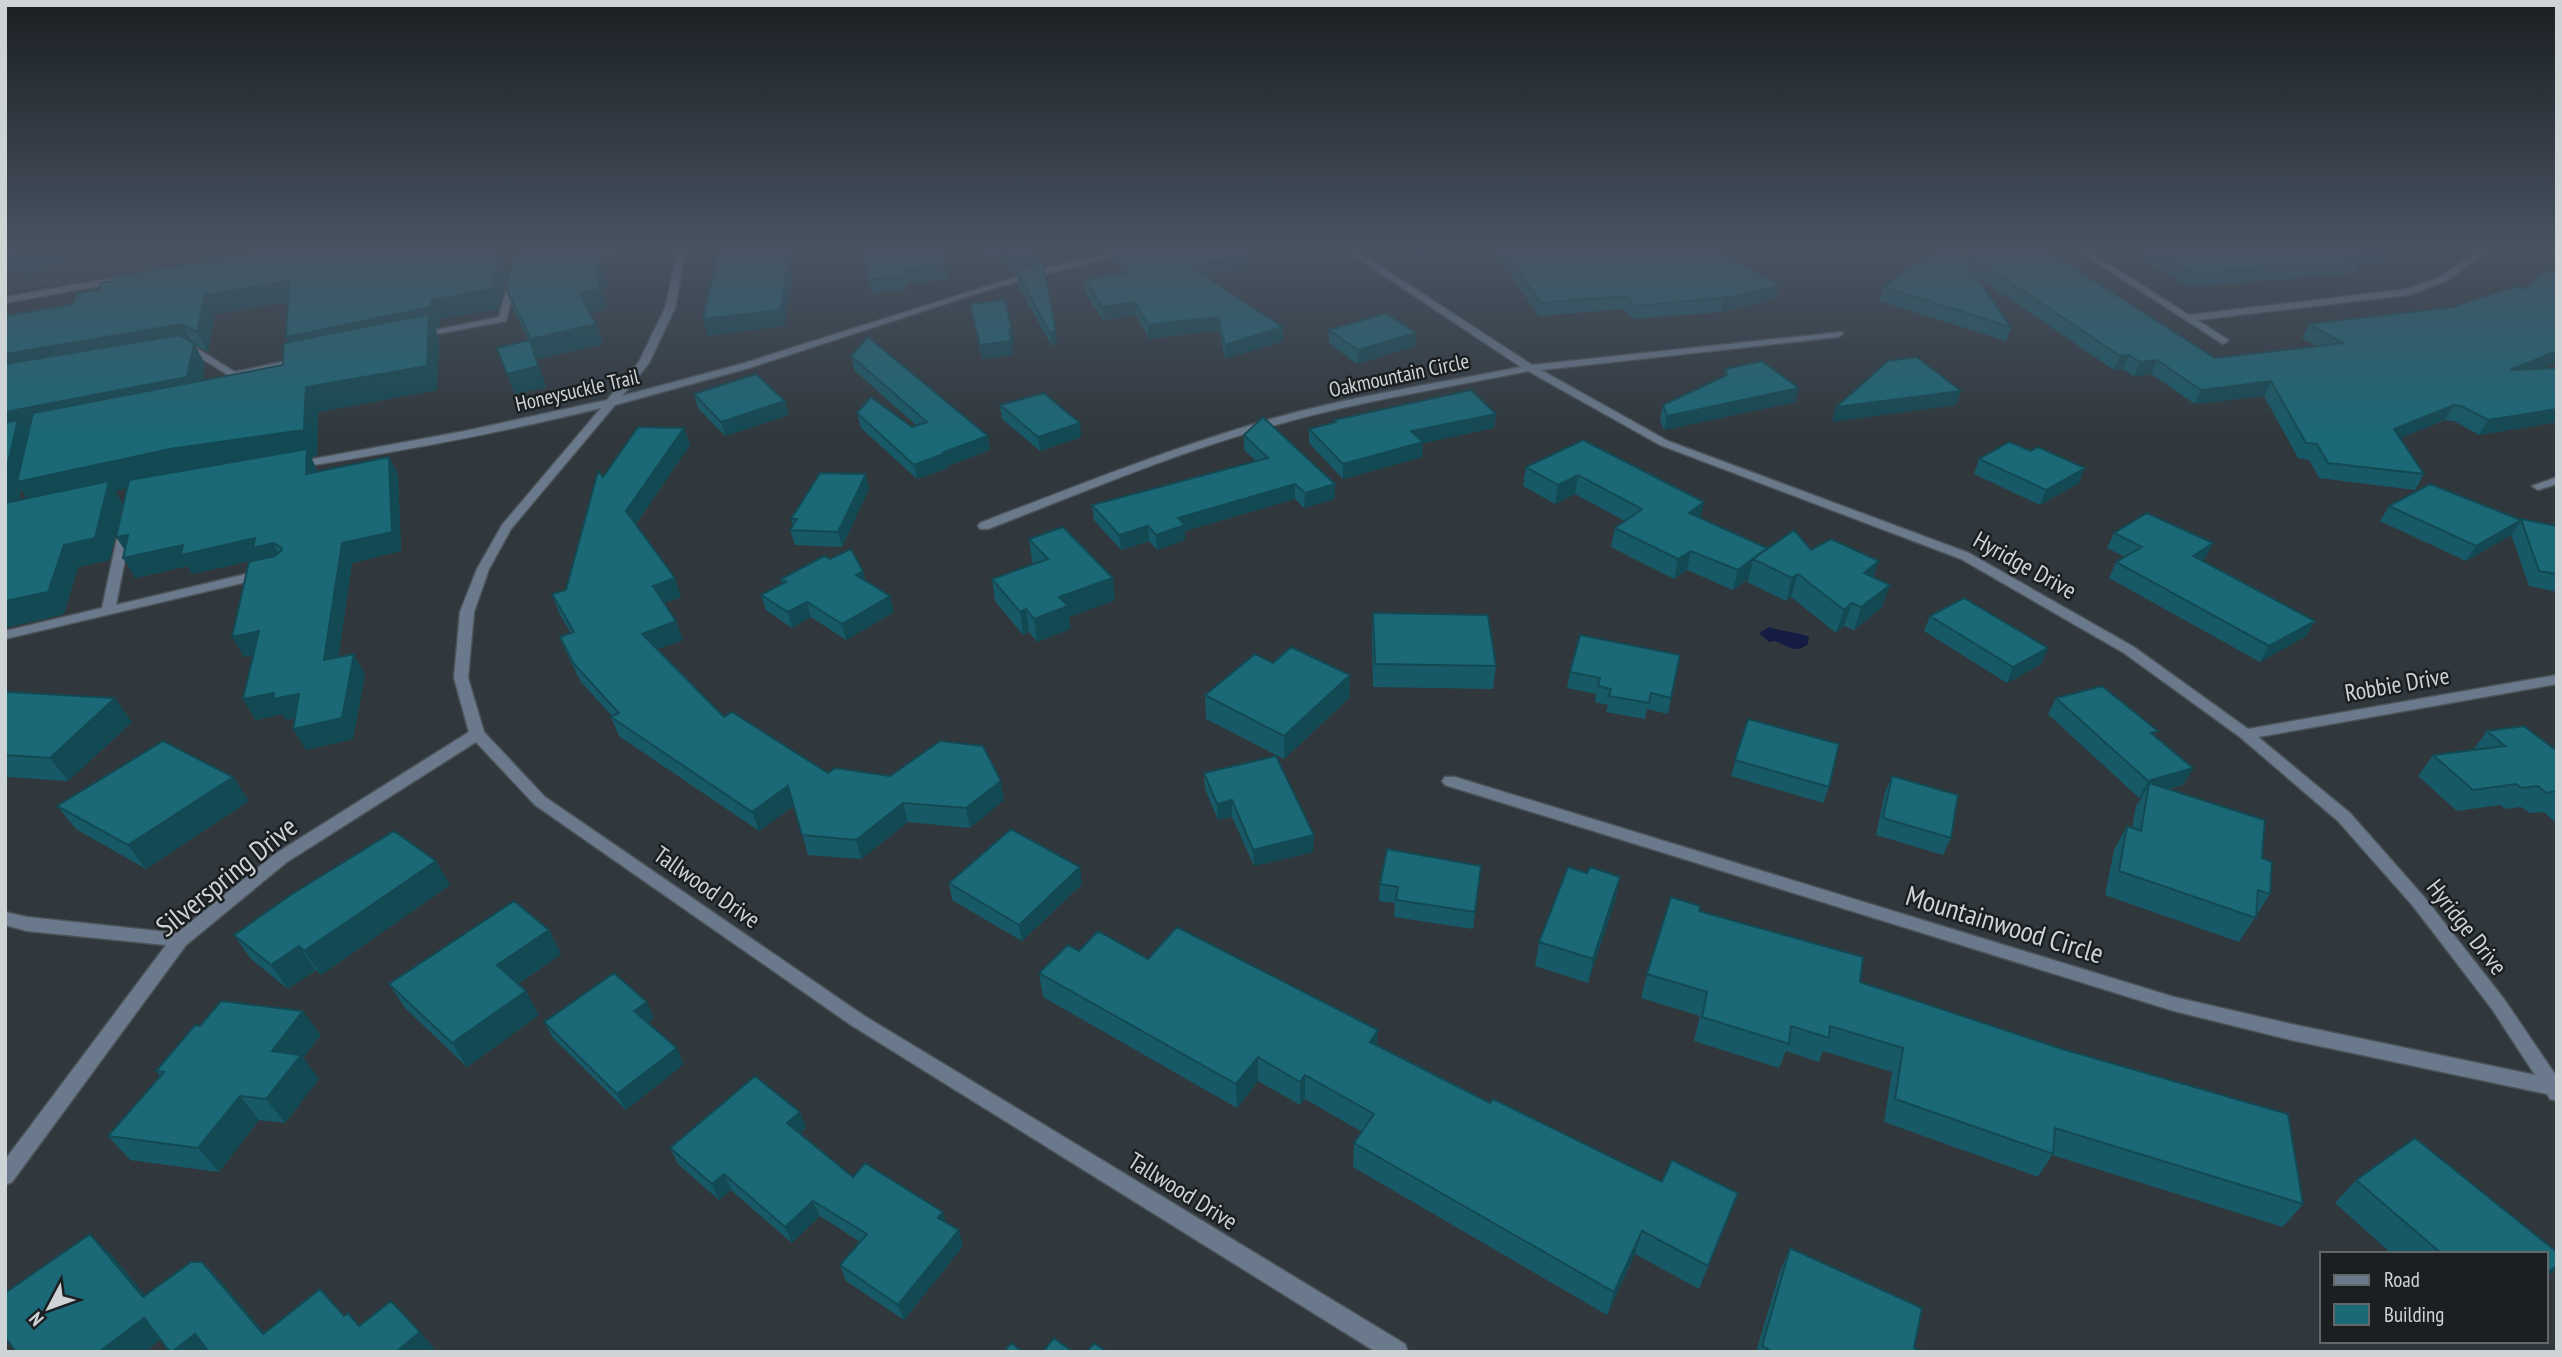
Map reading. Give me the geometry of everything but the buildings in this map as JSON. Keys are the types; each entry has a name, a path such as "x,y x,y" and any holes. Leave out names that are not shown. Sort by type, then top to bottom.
{"street":[{"path":"409,338 503,319 505,310"},
{"name":"Tallwood Drive","path":"669,310 644,363 506,528 483,569 467,612 461,678 477,734 540,801 857,1020 1397,1352"},
{"name":"Honeysuckle Trail","path":"282,467 612,404 747,366 921,310"},
{"name":"Hyridge Drive","path":"1441,310 1530,369 1664,443 1965,555 2129,650 2245,734 2344,817 2419,902 2498,1004 2555,1090"},
{"path":"2176,310 2223,341"},
{"path":"2188,318 2253,310"},
{"name":"Oakmountain Circle","path":"984,526 1184,449 1276,422 1390,395 1530,369 1838,334"},
{"path":"166,354 192,349 233,375 314,358"},
{"path":"2538,486 2557,480"},
{"path":"108,611 129,509"},
{"path":"5,635 284,569"},
{"name":"Robbie Drive","path":"2245,734 2557,679"},
{"name":"Silverspring Drive","path":"5,1176 180,940 281,858 477,734"},
{"name":"Mountainwood Circle","path":"1450,781 2174,1004 2555,1090"},
{"path":"5,918 27,924 180,940"}],"water":[{"path":"1769,627 1809,637 1808,644 1795,649 1775,641 1769,642 1759,633"}]}
